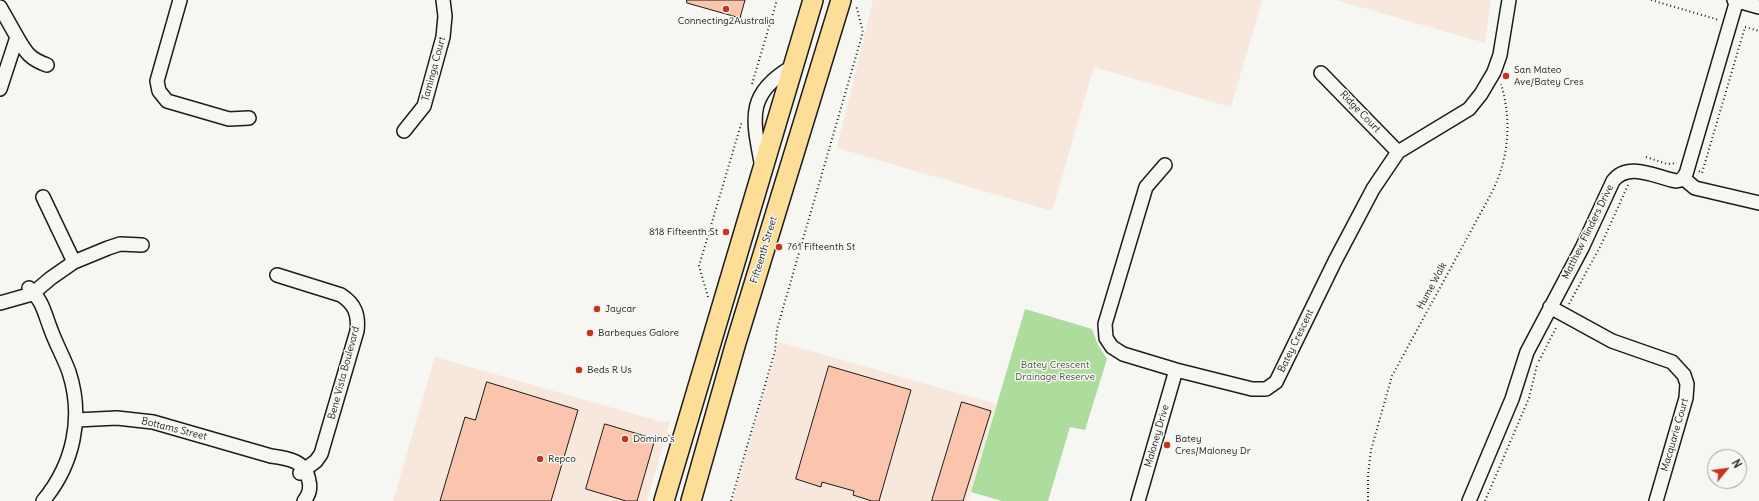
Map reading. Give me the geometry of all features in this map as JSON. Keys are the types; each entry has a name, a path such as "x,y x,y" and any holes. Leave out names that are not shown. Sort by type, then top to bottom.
{"highway":[{"path":"664,501 762,166 813,0"},
{"name":"Fifteenth Street","path":"691,501 753,285 841,0"},
{"path":"676,461 700,468"}],"street":[{"path":"180,0 157,81 159,91 167,101 229,119 249,118"},
{"name":"Taminga Court","path":"404,131 424,106 443,38 445,16 443,0"},
{"name":"Batey Crescent","path":"1165,165 1146,187 1105,324 1106,338 1112,347 1124,354 1176,370 1252,389 1266,389 1276,382 1338,255 1374,189 1398,152 1468,108 1481,94 1494,72 1500,55 1509,0"},
{"path":"1634,171 1676,181 1686,173 1731,23 1736,0 1759,7"},
{"path":"0,7 25,51 33,60 48,65"},
{"path":"0,89 17,37"},
{"name":"Ridge Court","path":"1321,73 1398,152"},
{"name":"Matthew Flinders Drive","path":"1469,501 1512,399 1526,352 1588,235 1613,181 1622,173 1634,171"},
{"path":"1686,173 1695,188 1759,203"},
{"path":"43,197 68,266"},
{"path":"0,303 31,292 48,272 68,266 120,244 142,246"},
{"name":"Bene Vista Boulevard","path":"278,275 341,295 349,300 357,314 357,331 324,445 316,461 302,471"},
{"path":"0,297 11,291 31,292"},
{"path":"31,292 36,310 51,330 63,356 74,396 76,420 74,442 68,461 61,476 43,501"},
{"name":"Macquarie Court","path":"1550,308 1612,341 1672,362 1684,375 1687,384 1686,398 1656,501"},
{"name":"Maloney Drive","path":"1138,501 1176,370"},
{"name":"Bottams Street","path":"76,420 117,418 154,422 271,456 302,471"},
{"path":"302,471 304,485 302,501"}],"path":[{"path":"752,85 777,0"},
{"path":"731,501 774,351 777,330 863,32 855,3 856,0"},
{"path":"1651,0 1731,23"},
{"path":"1646,157 1667,164 1680,163 1686,173 1702,172 1744,27 1759,31"},
{"name":"Hume Walk","path":"1368,501 1368,475 1371,450 1392,376 1500,175 1508,140 1509,126 1505,97 1500,81"},
{"path":"709,297 699,266 743,115"},
{"path":"1564,315 1614,219 1634,171"}],"shaded area":[{"path":"873,0 1262,0 1231,107 1094,67 1052,211 837,148"},
{"path":"1336,0 1491,0 1485,43"},
{"path":"779,342 996,404 968,501 733,501"},
{"path":"435,357 662,422 670,421 647,501 393,501"}],"green space":[{"name":"Batey Crescent Drainage Reserve","path":"1025,309 1092,329 1098,345 1107,359 1085,430 1070,427 1048,501 1002,501 971,492"}],"building":[{"name":"Connecting2Australia","path":"687,0 745,0 740,18 687,3"},
{"path":"829,366 911,390 879,501 872,501 853,495 854,491 822,482 821,487 796,479"},
{"path":"487,382 578,410 551,501 440,501 465,417 475,420"},
{"path":"962,402 991,411 963,501 932,501"},
{"path":"605,424 655,439 637,501 626,501 586,489"}],"place":[{"name":"Connecting2Australia","path":"726,9"},
{"name":"San Mateo Ave/Batey Cres","path":"1506,76"},
{"name":"818 Fifteenth St","path":"726,232"},
{"name":"761 Fifteenth St","path":"779,247"},
{"name":"Jaycar","path":"597,309"},
{"name":"Barbeques Galore","path":"590,333"},
{"name":"Beds R Us","path":"579,370"},
{"name":"Domino's","path":"625,439"},
{"name":"Batey Cres/Maloney Dr","path":"1167,445"},
{"name":"Repco","path":"540,459"}]}
